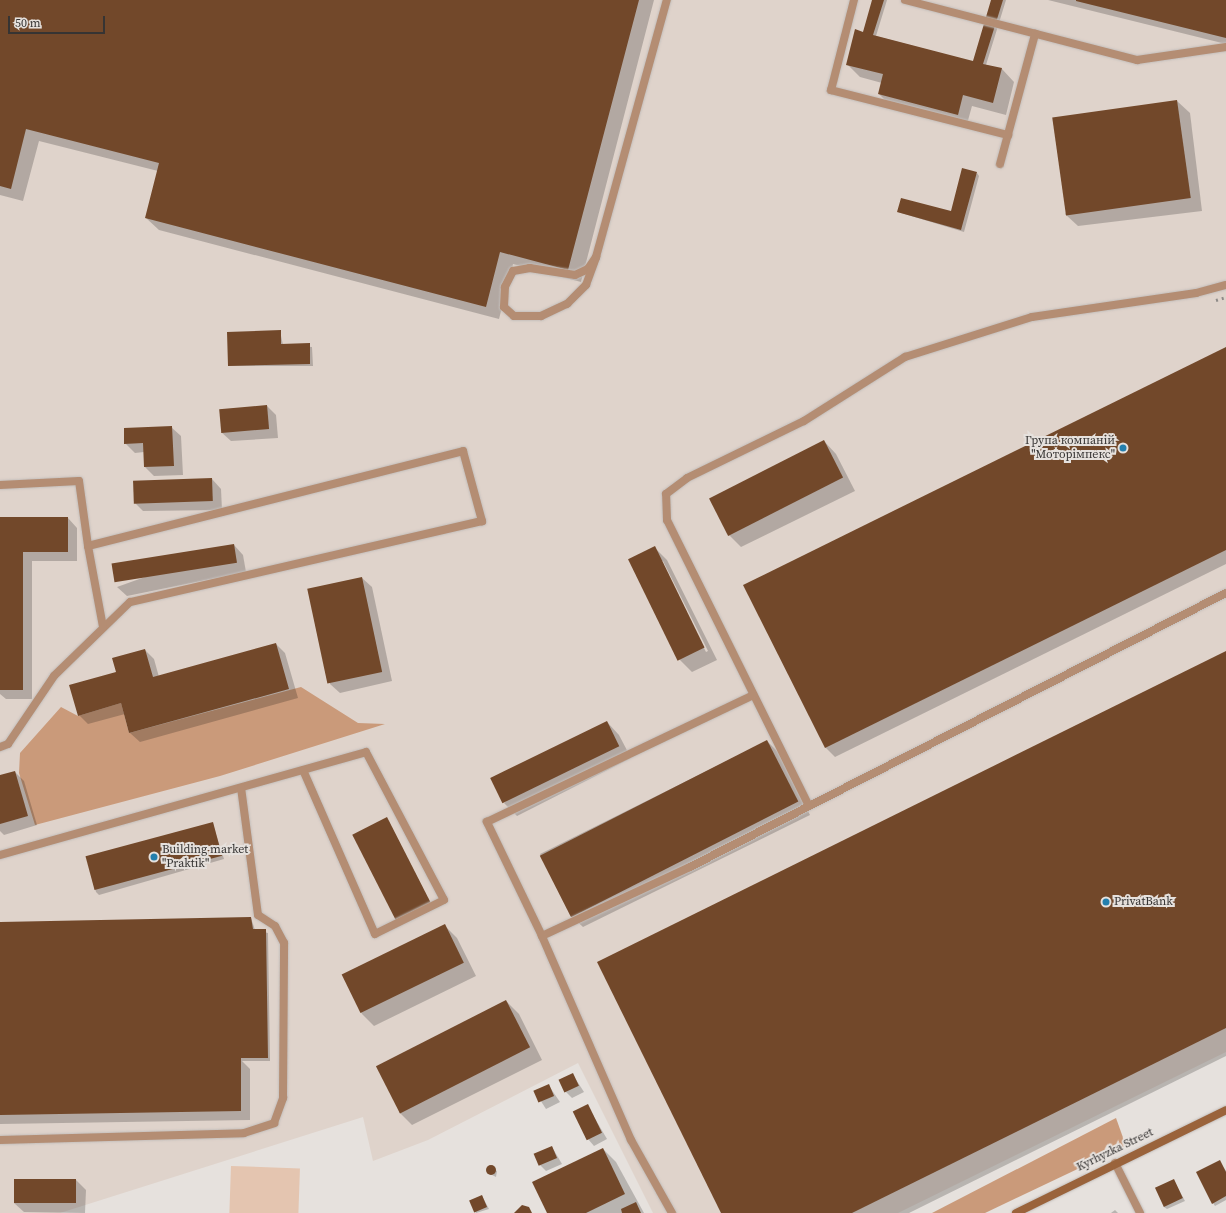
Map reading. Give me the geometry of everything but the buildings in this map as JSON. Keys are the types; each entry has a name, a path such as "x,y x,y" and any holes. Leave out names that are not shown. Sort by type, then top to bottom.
{"street":[{"path":"596,257 588,269 575,276 530,268 513,271 505,287 504,307 514,316 525,317 557,311 578,296 596,257 667,0"},
{"path":"854,0 831,90 1008,136"},
{"path":"905,0 1137,60 1226,47"},
{"path":"1000,164 1035,34"},
{"path":"809,806 667,520 666,494 687,478 804,421 905,358 1032,317 1196,293 1226,285"},
{"path":"0,748 8,744 54,676 130,602 482,521 463,451 88,546"},
{"path":"0,485 79,481 88,546 103,627"},
{"path":"542,936 809,806 1226,593"},
{"path":"672,1213 631,1140 542,936 487,822 753,695"},
{"path":"0,855 366,752 444,900 374,934 303,770"},
{"path":"0,1140 244,1133 274,1123 283,1098 284,943 275,926 258,915 241,788"},
{"name":"Kyrhyzka Street","path":"1016,1213 1115,1163 1226,1110"},
{"path":"1115,1163 1140,1213"}],"shaded area":[{"path":"0,0 1226,0 1226,1052 898,1213 653,1213 578,1063 428,1140 373,1161 363,1117 60,1213 0,1213"},
{"path":"301,687 358,723 385,724 220,776 35,825 19,773 20,753 61,707 78,716 121,703 129,733"},
{"path":"1116,1118 1126,1146 985,1213 932,1213"},
{"path":"231,1166 300,1168 298,1213 229,1213"}],"railway":[{"path":"1216,300 1226,297"}],"place":[{"name":"Група компаній \"Моторімпекс\"","path":"1123,448"},
{"name":"Building market \"Praktik\"","path":"154,857"},
{"name":"PrivatBank","path":"1106,902"}]}
